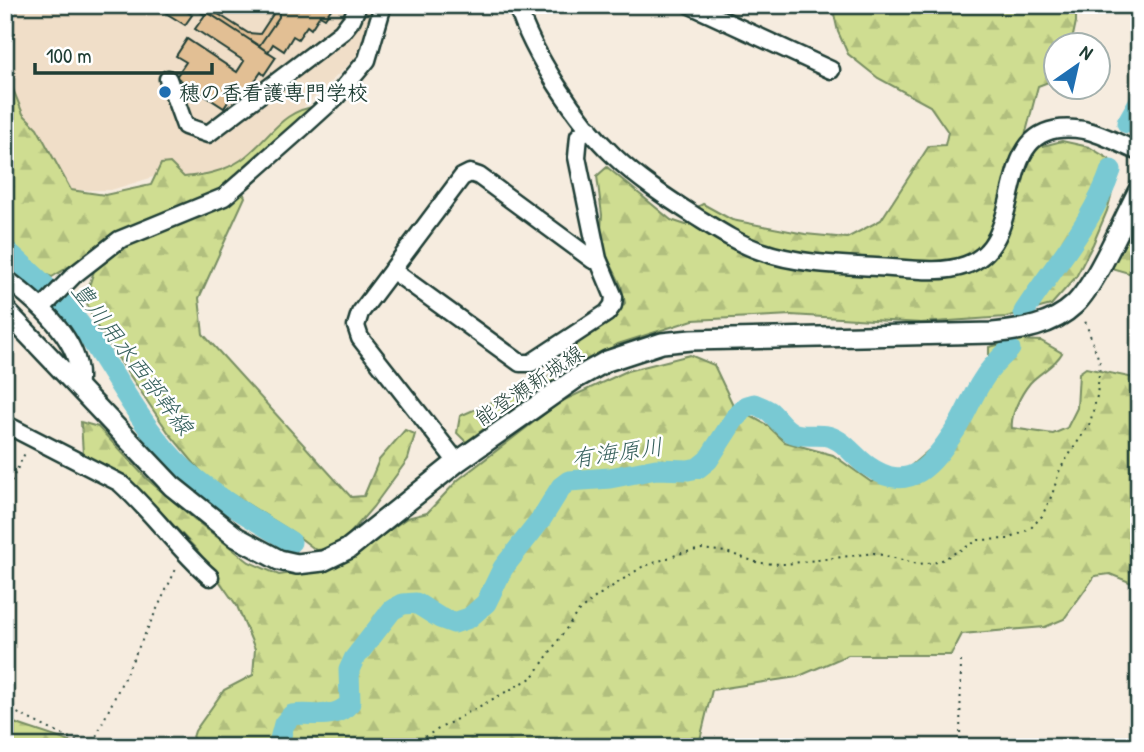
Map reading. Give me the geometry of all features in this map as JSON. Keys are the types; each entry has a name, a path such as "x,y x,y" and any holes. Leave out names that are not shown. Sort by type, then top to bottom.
{"main road":[{"name":"能登瀬新城線","path":"5,310 172,486 236,537 279,560 297,564 323,561 348,550 457,462 607,360 662,343 691,340 993,333 1026,329 1048,322 1074,305 1093,278 1139,190"}],"street":[{"path":"168,79 185,125 208,134 342,32 358,5"},
{"path":"45,305 74,275 119,240 225,197 336,97 367,60 383,5"},
{"path":"517,5 526,33 542,63 589,128 614,156 643,180 727,236 760,251 806,261 942,270 967,265 983,255 994,242 1001,228 1017,165 1024,150 1034,140 1050,131 1087,131 1139,152"},
{"path":"690,5 831,70"},
{"path":"392,270 520,363 531,363 607,313 613,305 614,297 598,259 577,157 579,136 589,128"},
{"path":"457,462 360,338 356,326 360,313 462,177 470,173 479,176 593,260 598,259"},
{"path":"5,278 45,305 78,362 78,387"},
{"path":"5,424 120,483 184,553 210,577"}],"path":[{"path":"406,747 533,677 577,613 596,597 642,567 682,553 702,549 726,552 759,563 785,564 874,553 918,564 938,562 979,540 1009,539 1030,529 1042,516 1060,468 1090,423 1097,396 1100,363 1087,323 1074,305"},
{"path":"5,494 32,437"},
{"path":"5,707 64,736 92,745 184,553"},
{"path":"960,747 961,656"}],"shaded area":[{"name":"穂の香看護専門学校","path":"5,5 374,5 358,56 236,171 192,181 166,173 111,190 66,190 16,111 5,73"}],"green space":[{"path":"832,5 1076,5 1074,32 1042,32 1042,84 1038,86 1025,136 1039,147 1062,141 1089,147 1109,159 1117,174 1107,211 1093,244 1076,277 1051,305 1006,317 921,323 791,315 693,320 618,344 527,397 466,442 457,433 460,416 548,377 569,357 579,339 609,323 625,303 621,285 600,242 602,215 597,176 607,167 671,220 686,225 703,204 732,220 805,234 847,238 881,220 929,146 945,145 948,132 930,106 878,78 848,54 838,32"},
{"path":"5,61 8,77 23,114 37,128 71,190 105,195 151,185 161,164 170,163 184,177 220,170 241,160 294,113 319,106 238,181 245,197 199,298 203,334 351,497 364,496 379,460 405,430 415,434 408,459 347,537 327,549 316,550 291,531 207,479 168,432 94,322 85,298 97,262 88,255 52,277 37,271 5,236"},
{"path":"1139,219 1139,269 1132,274 1111,268"},
{"path":"1019,340 1041,341 1062,353 1027,388 1014,411 1012,428 1053,434 1067,428 1077,408 1079,373 1086,368 1139,379 1139,586 1110,574 1095,576 1064,619 1045,627 962,634 951,655 848,655 797,677 712,690 699,744 689,747 190,747 195,731 224,690 253,675 255,649 237,606 197,550 141,491 83,454 81,422 98,427 147,479 249,562 279,575 336,567 407,518 427,513 458,480 560,402 627,371 690,355 714,365 734,407 767,425 785,442 833,455 871,482 906,470 944,437 972,402 989,373 989,347"},
{"path":"5,720 74,743 77,747 5,747"}],"building":[{"path":"159,5 176,5 192,15 185,25 158,8"},
{"path":"204,5 248,33 260,34 279,5 279,17 259,46 207,12 205,15 200,12"},
{"path":"279,5 334,5 325,18 320,15 311,29 307,26 298,39 293,36 284,51 273,44 268,52 259,46 279,17"},
{"path":"207,12 276,57 264,75 261,72 246,94 237,88 224,108 176,77 186,62 176,56 187,39 237,72 244,61 195,29"}],"waterway":[{"name":"有海原川","path":"1127,123 1139,102"},
{"name":"有海原川","path":"1024,312 1083,226 1111,170"},
{"name":"豊川用水西部幹線","path":"5,249 49,289 78,322 156,439 184,469 236,508 291,542"},
{"name":"有海原川","path":"278,747 284,724 292,715 330,714 344,709 350,703 349,670 354,659 392,610 403,604 416,603 454,623 469,618 486,603 503,568 540,521 561,487 569,481 610,478 656,469 698,468 708,460 735,418 747,406 754,404 769,411 793,433 833,438 864,463 883,474 897,478 909,476 920,472 939,453 960,423 985,377 1010,349"}],"place":[{"name":"穂の香看護専門学校","path":"165,92"}]}
